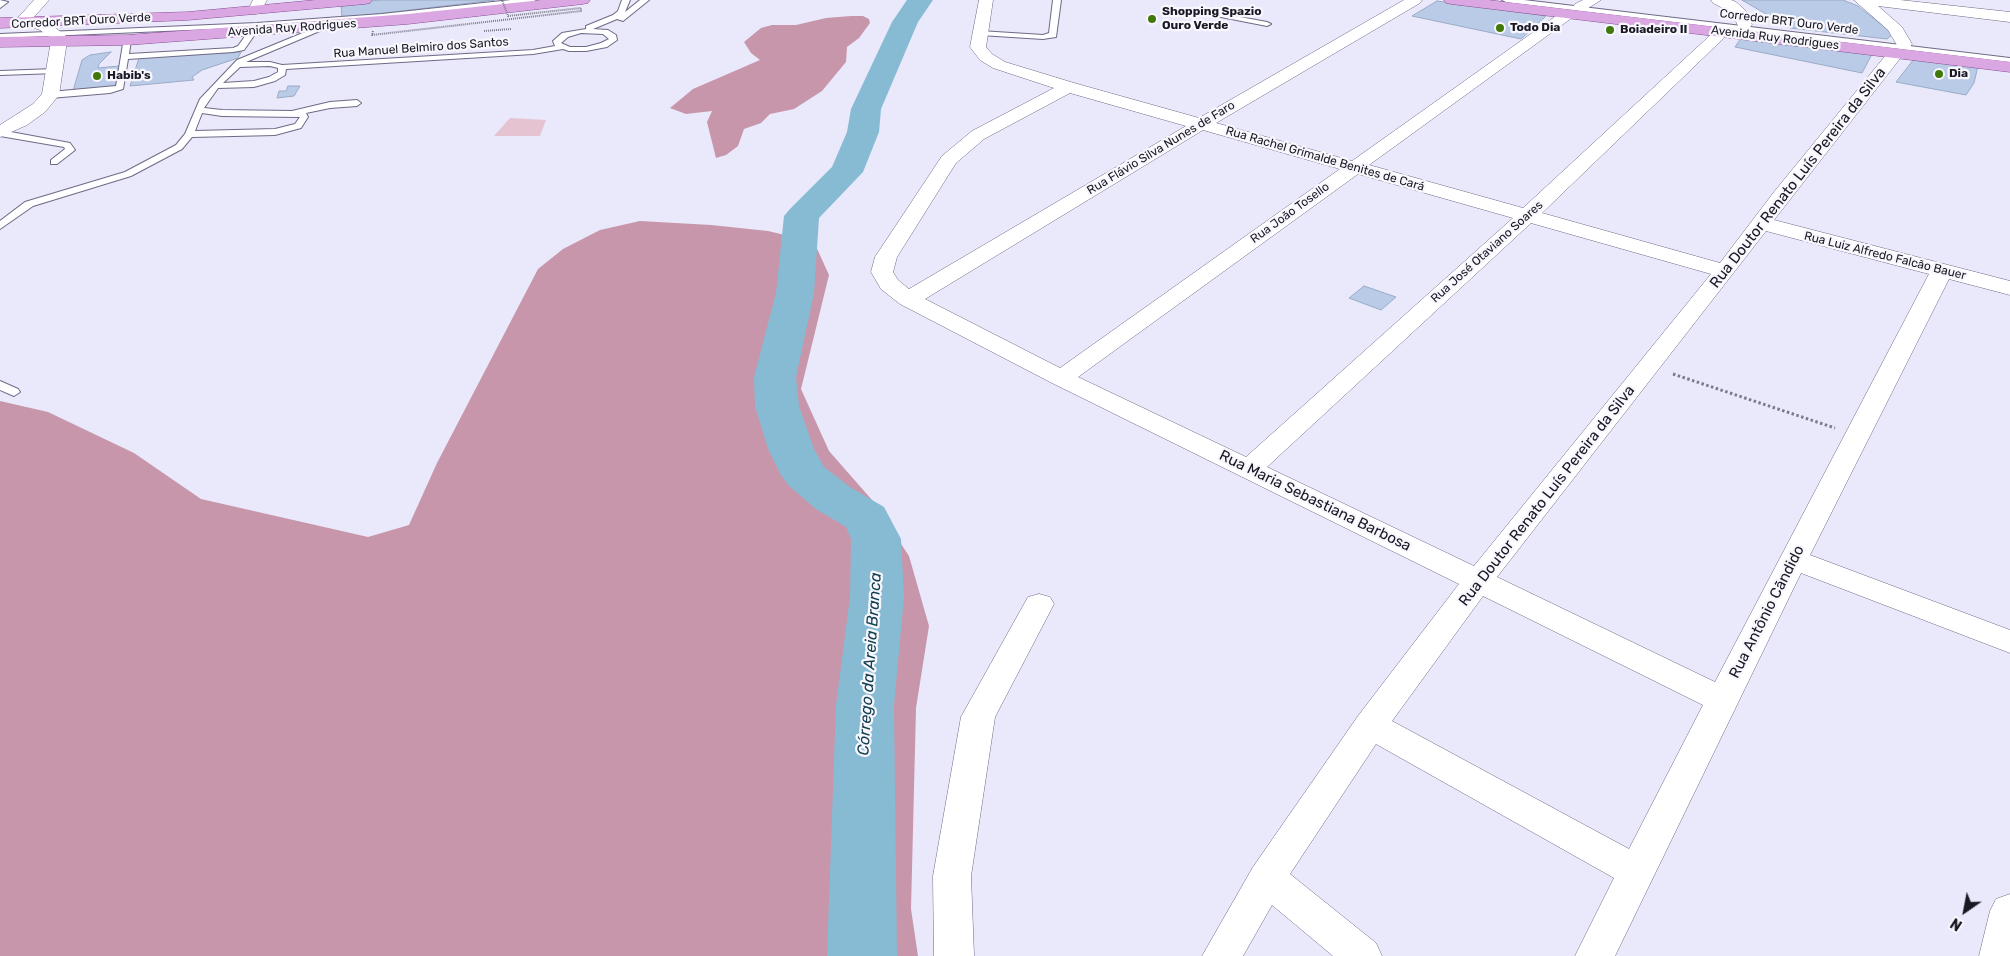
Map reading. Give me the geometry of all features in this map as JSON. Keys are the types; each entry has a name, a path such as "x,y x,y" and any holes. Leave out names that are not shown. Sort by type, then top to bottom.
{"main road":[{"name":"Avenida Ruy Rodrigues","path":"0,42 58,38 127,40 365,0"},
{"name":"Avenida Ruy Rodrigues","path":"0,23 168,17 256,17 280,28 408,19 583,0"},
{"name":"Avenida Ruy Rodrigues","path":"1451,0 1581,7 1722,32 1900,49 2010,62"},
{"name":"Avenida Ruy Rodrigues","path":"1524,0 1744,25 1900,49"}],"street":[{"path":"0,133 39,108 50,96 58,38 26,23 42,0"},
{"name":"Rua Rachel Grimalde Benites de Cará","path":"986,0 978,47 986,57 999,65 1201,124 1725,271"},
{"name":"Rua Flávio Silva Nunes de Faro","path":"908,299 1201,124 1415,0"},
{"path":"1718,0 1731,5 1739,11 1744,25"},
{"path":"1862,0 1894,27 1900,49"},
{"path":"1862,0 2010,17"},
{"name":"Rua João Tosello","path":"1061,378 1353,167 1581,7"},
{"name":"Rua José Otaviano Soares","path":"1249,469 1527,216 1722,32"},
{"name":"Rua Doutor Renato Luís Pereira da Silva","path":"1222,956 1267,878 1370,725 1479,580 1900,49"},
{"name":"Rua Maria Sebastiana Barbosa","path":"1068,86 978,134 949,160 886,257 882,272 889,284 908,299 1061,378 1723,700"},
{"name":"Rua Luiz Alfredo Falcão Bauer","path":"1760,224 2010,288"},
{"name":"Rua Antônio Cãndido","path":"1595,956 1793,560 1942,270"},
{"path":"1793,560 2010,642"},
{"path":"954,956 952,876 978,717 1039,604"},
{"path":"1370,725 1637,872"},
{"path":"1267,878 1362,956"},
{"path":"1999,956 2010,911"}],"lane":[{"name":"Corredor BRT Ouro Verde","path":"256,17 382,16 532,0"},
{"path":"562,47 558,41 565,35 616,17 622,12 626,0"},
{"path":"573,33 590,31 610,34 611,28 645,0"},
{"path":"980,34 1043,38 1053,35 1057,0"},
{"name":"Corredor BRT Ouro Verde","path":"1474,0 1900,49"},
{"name":"Corredor BRT Ouro Verde","path":"1506,0 1900,49"},
{"path":"0,2 4,2 0,6"},
{"name":"Corredor BRT Ouro Verde","path":"0,36 58,38 341,10"},
{"path":"1216,14 1267,24"},
{"path":"124,57 241,48 256,17"},
{"path":"0,226 29,204 128,174 179,147 189,134 203,101 236,65 330,25"},
{"path":"280,28 286,32 291,40"},
{"name":"Rua Manuel Belmiro dos Santos","path":"236,65 270,64 282,67 533,52 562,47 577,49 595,48 613,40 610,34"},
{"path":"50,96 110,90 120,87 127,40"},
{"path":"216,86 235,86 272,80 282,73 282,67"},
{"path":"0,73 54,71"},
{"path":"295,113 358,103"},
{"path":"189,134 275,132 298,126 304,117 302,114 295,113 222,113 199,110"},
{"path":"0,133 67,145 70,150 54,162"},
{"path":"0,385 14,392"}],"path":[{"path":"373,31 372,35 582,11 581,8 508,16 502,0"},
{"path":"1650,366 1857,435"}],"shaded area":[{"path":"863,16 869,19 870,23 859,38 847,47 846,62 822,91 794,109 770,114 761,123 744,129 738,146 726,155 716,158 707,122 712,111 686,114 670,108 693,89 760,60 751,53 744,42 761,28 772,25 796,25 826,18"},
{"path":"510,118 546,120 540,136 494,136"},
{"path":"640,221 711,225 768,231 814,242 829,275 801,389 829,451 872,500 909,556 929,626 916,708 911,909 918,956 0,956 0,401 48,412 134,453 201,499 368,537 409,525 437,463 538,269 563,249 600,230"}],"building":[{"path":"380,0 495,0 342,18 341,4"},
{"path":"1742,0 1843,0 1858,6 1893,34 1887,39 1790,28"},
{"name":"Todo Dia","path":"1437,1 1546,16 1521,39 1412,16"},
{"path":"1741,38 1872,54 1862,73 1735,47"},
{"name":"Habib's","path":"111,52 99,64 98,68 119,66 116,84 114,86 73,91 82,60 90,55"},
{"path":"241,52 238,58 202,70 192,77 194,80 130,86 139,58"},
{"name":"Dia","path":"1914,59 1978,66 1974,83 1966,95 1896,82"},
{"path":"288,86 300,86 294,96 277,98 279,91 286,91"},
{"path":"1364,286 1396,297 1381,310 1349,298"}],"waterway":[{"name":"Córrego da Areia Branca","path":"862,956 865,705 877,597 876,539 867,518 833,498 805,475 791,449 777,406 775,377 795,293 802,216 846,172 863,132 866,109 905,22 920,0"}],"place":[{"name":"Shopping Spazio Ouro Verde","path":"1152,19"},
{"name":"Todo Dia","path":"1500,28"},
{"name":"Boiadeiro II","path":"1610,30"},
{"name":"Dia","path":"1939,74"},
{"name":"Habib's","path":"97,76"}]}
